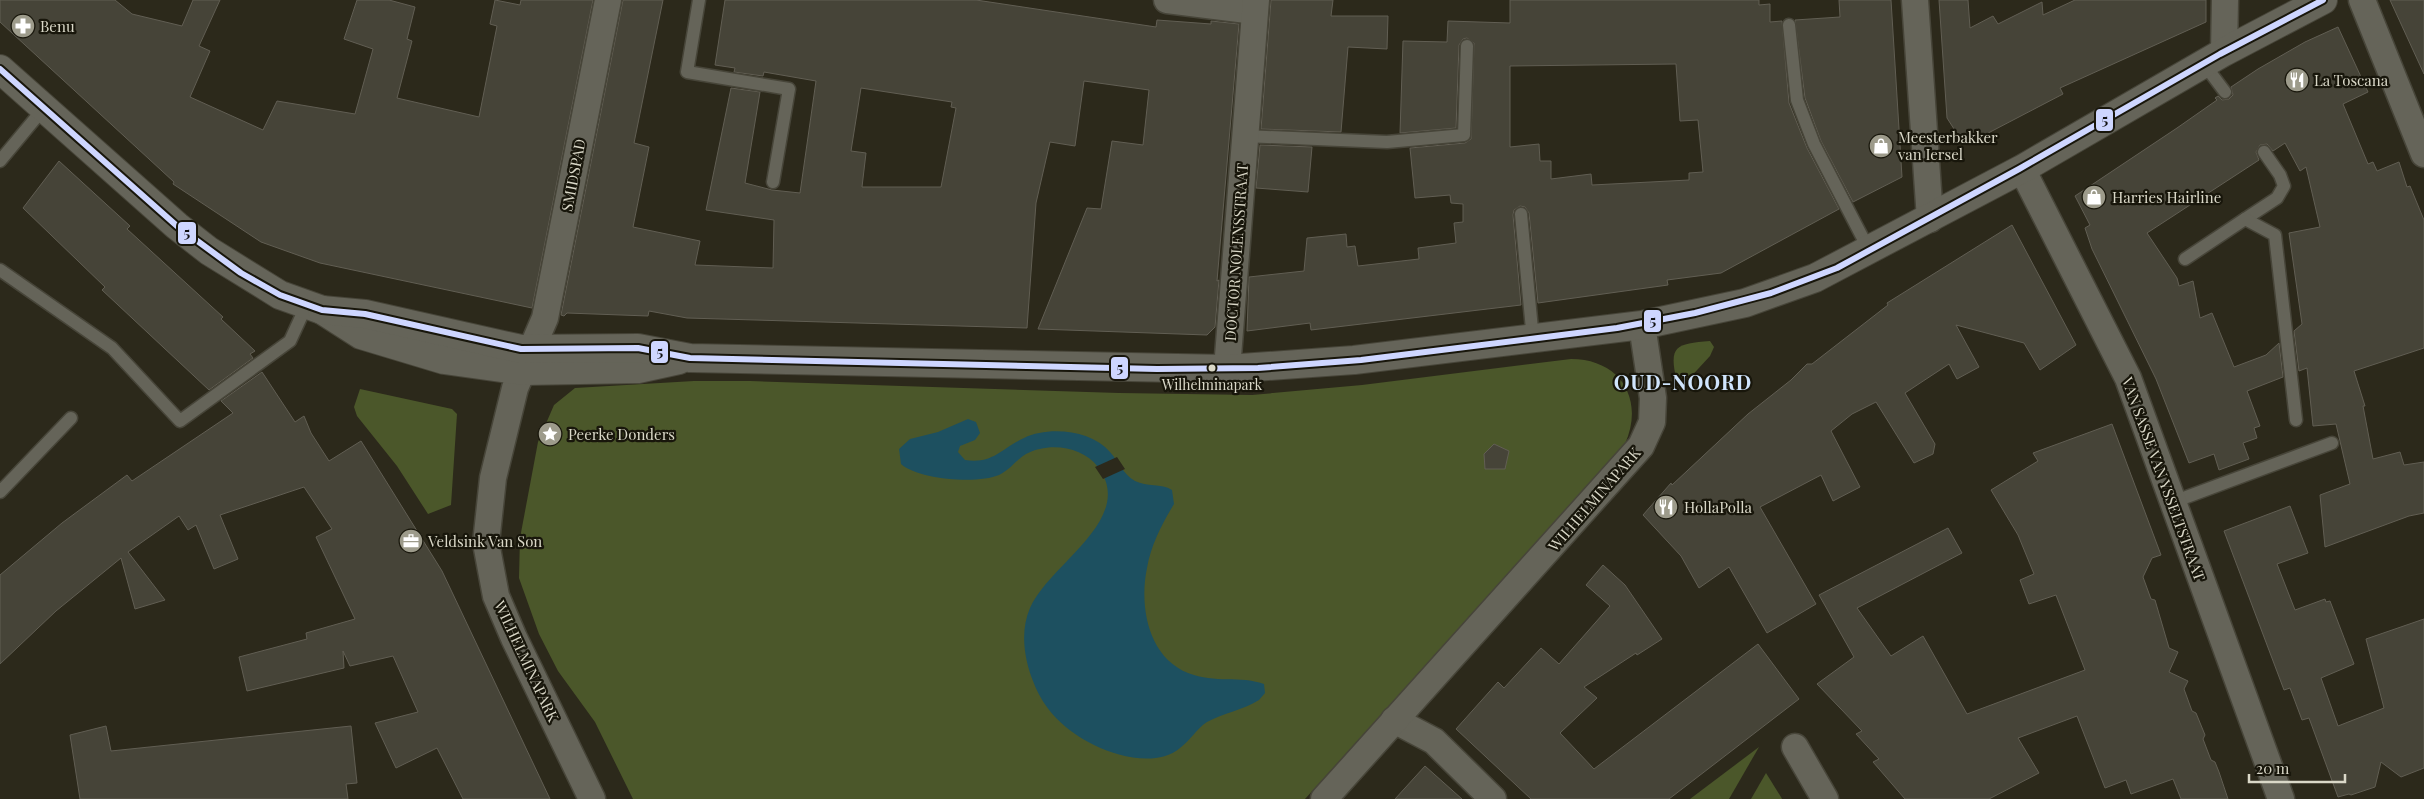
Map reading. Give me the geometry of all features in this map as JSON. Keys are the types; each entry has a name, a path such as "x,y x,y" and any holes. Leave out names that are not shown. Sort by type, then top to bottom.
{"street":[{"name":"SMIDSPAD","path":"528,360 545,318 608,0"},
{"path":"1167,0 1256,5"},
{"path":"1915,0 1930,218"},
{"path":"2214,58 2225,0"},
{"path":"0,70 209,251 280,295 314,307 366,314 487,343 528,360 638,348 690,358 1227,369 1354,360 1533,340 1642,325 1745,303 1815,278 2022,170 2214,58 2323,0"},
{"path":"2362,0 2419,128 2424,154"},
{"name":"DOCTOR NOLENSSTRAAT","path":"1227,369 1256,5"},
{"name":"VAN SASSE VAN YSSELTSTRAAT","path":"2022,170 2128,378 2282,799"},
{"name":"WILHELMINAPARK","path":"1324,799 1579,518 1641,446 1652,422 1653,398 1642,325"},
{"name":"WILHELMINAPARK","path":"528,360 515,388 493,478 486,543 496,596 514,638 592,799"},
{"path":"1394,720 1434,741 1493,799"},
{"path":"1795,747 1825,799"}],"lane":[{"path":"699,0 687,72 789,89 773,182"},
{"path":"1789,25 1797,100 1814,144 1869,250"},
{"path":"1245,136 1386,142 1464,135 1467,46"},
{"path":"2214,58 2225,92"},
{"path":"0,161 44,108"},
{"path":"2185,259 2277,198 2284,186 2280,175 2264,152"},
{"path":"1521,214 1533,340"},
{"path":"2245,219 2274,235 2296,420"},
{"path":"0,270 112,348 180,421 290,341 314,307"},
{"path":"0,492 71,418"},
{"path":"2172,502 2332,443"}],"green space":[{"path":"1710,341 1714,347 1710,356 1686,382 1677,382 1674,360 1677,349 1689,343"},
{"name":"Wilhelminapark","path":"1571,359 1588,361 1603,366 1615,374 1624,385 1630,397 1632,412 1625,444 1305,799 633,799 595,722 558,671 539,634 519,578 520,538 538,442 554,405 575,388 694,381 750,381 1119,393 1252,395 1362,385"},
{"path":"360,389 452,409 457,414 451,505 428,514 397,466 357,416 354,407"},
{"path":"1759,747 1729,799 1690,799"},
{"path":"1766,773 1781,797 1782,799 1751,799"}],"water":[{"path":"968,419 976,422 980,433 975,440 960,446 958,452 965,460 975,461 990,458 1016,442 1034,434 1057,431 1069,432 1092,439 1102,445 1110,452 1127,475 1135,481 1163,486 1172,490 1174,504 1151,551 1145,583 1146,614 1155,643 1174,665 1188,673 1208,678 1246,680 1264,684 1265,693 1259,700 1207,722 1184,745 1171,754 1149,759 1126,756 1104,749 1065,727 1043,702 1030,672 1025,654 1025,626 1030,608 1040,591 1099,523 1106,505 1107,486 1098,467 1091,460 1083,454 1065,448 1055,447 1035,450 1022,456 999,475 989,478 964,480 934,477 921,474 901,464 899,449 910,439 938,432"}],"pier":[{"path":"1117,457 1125,469 1103,479 1095,467"}],"building":[{"path":"0,0 115,0 132,14 182,26 193,0 220,0 199,46 210,51 190,97 263,130 277,101 355,114 373,49 344,39 357,0 389,0 415,7 407,39 412,41 397,98 479,117 497,26 490,24 495,0 520,5 521,0 593,0 532,308 320,263 261,242 173,184 174,182 0,22"},
{"path":"623,0 663,0 634,143 649,147 633,227 700,241 695,265 773,268 774,220 706,210 731,88 760,92 745,183 772,190 800,193 816,81 764,72 763,76 734,72 735,68 715,65 725,0 976,0 1156,27 1157,20 1211,24 1211,21 1239,24 1217,281 1219,280 1215,327 1207,335 1038,329 1087,208 1101,209 1112,141 1143,145 1149,90 1084,81 1075,146 1050,142 1036,203 1027,328 687,318 649,311 648,316 567,313 564,316 561,315","holes":["861,88 952,102 951,107 956,108 941,187 862,187 866,153 851,151"]},
{"path":"1271,0 1333,0 1331,16 1388,16 1387,49 1348,47 1341,132 1261,129"},
{"path":"1510,0 1759,0 1759,5 1770,4 1770,22 1782,21 1789,103 1807,148 1839,209 1721,273 1667,280 1668,285 1538,303 1529,213 1525,207 1520,206 1514,210 1513,215 1521,305 1311,330 1310,323 1247,331 1249,277 1304,271 1307,238 1346,234 1347,247 1355,246 1358,266 1419,259 1418,248 1456,243 1454,223 1463,222 1463,204 1451,203 1450,195 1415,198 1410,148 1465,143 1471,139 1474,43 1467,38 1463,39 1459,45 1456,128 1400,133 1403,41 1447,42 1448,21 1510,23","holes":["1676,64 1680,121 1698,120 1703,172 1689,173 1689,180 1592,185 1591,174 1551,179 1551,161 1540,161 1539,144 1510,147 1510,66"]},
{"path":"1839,0 1891,0 1902,177 1853,202 1821,141 1805,98 1795,20 1840,17"},
{"path":"1939,0 1968,0 1970,28 1993,16 1998,24 2042,2 2043,15 2075,0 2206,0 2206,22 2060,88 2063,94 1969,143 1963,143 1947,118"},
{"path":"2390,0 2424,0 2424,74"},
{"path":"2338,27 2368,92 2343,104 2368,164 2373,162 2377,171 2399,162 2407,187 2410,186 2424,220 2424,348 2354,371 2365,406 2363,406 2373,459 2400,452 2404,465 2424,462 2424,513 2409,516 2325,547 2320,495 2350,484 2336,424 2313,426 2307,368 2299,371 2294,331 2302,324 2289,233 2320,227 2306,167 2300,171 2285,143 2273,151 2267,144 2260,145 2256,152 2259,160 2147,233 2177,278 2179,286 2193,281 2200,318 2212,313 2234,367 2266,355 2279,343 2283,377 2247,391 2260,426 2254,428 2257,438 2243,443 2249,459 2219,470 2214,454 2189,463 2156,379 2092,249 2085,228 2090,225 2075,196 2177,128 2217,100 2215,98 2218,96 2222,100 2229,99 2233,95 2231,87 2258,69 2305,42"},
{"path":"1260,145 1312,147 1308,192 1256,188"},
{"path":"59,161 130,226 127,229 223,317 221,319 255,351 250,354 253,358 209,390 102,290 105,287 23,208"},
{"path":"2012,225 2076,345 2040,370 2024,343 1956,325 1979,367 1957,379 1949,364 1905,393 1935,444 1933,454 1914,463 1876,402 1852,414 1831,431 1860,487 1833,501 1821,475 1760,507 1816,604 1767,633 1729,567 1699,588 1681,556 1643,515 1671,483 1672,485 1748,414 1791,380 1807,364 1812,364 1888,305 1887,303"},
{"path":"262,372 295,422 304,416 311,433 329,461 361,441 442,571 550,799 463,799 437,748 396,768 375,723 418,712 393,656 350,666 343,651 344,668 247,691 239,657 307,639 306,633 355,619 316,537 332,529 304,487 220,515 238,559 214,569 196,525 188,530 179,516 128,552 165,600 135,609 121,558 56,611 0,664 0,575 62,523 127,475 132,481 233,413 221,401"},
{"path":"2112,424 2161,555 2152,558 2143,577 2151,599 2155,600 2169,648 2178,652 2169,672 2188,681 2184,689 2192,711 2196,713 2205,735 2203,739 2211,760 2215,762 2228,799 2181,799 2173,779 2131,794 2126,780 2105,788 2077,716 2018,738 2039,773 1989,799 1905,799 1873,762 1879,759 1856,734 1862,731 1817,684 1854,657 1819,595 1948,528 1962,553 1857,608 1891,656 1923,636 1967,714 2085,670 2056,595 2029,604 2020,580 2034,574 2018,535 1991,490 2038,461 2033,453"},
{"path":"1494,444 1509,451 1505,469 1485,469 1484,454"},
{"path":"2290,506 2308,553 2277,564 2295,610 2325,599 2326,602 2330,601 2354,664 2321,678 2338,726 2384,708 2366,639 2424,619 2424,768 2401,777 2381,762 2375,787 2351,795 2338,797 2309,718 2302,720 2290,688 2284,690 2224,531"},
{"path":"1603,565 1625,585 1662,639 1637,655 1636,653 1584,687 1597,698 1560,733 1594,769 1758,644 1799,699 1669,799 1531,799 1456,729 1498,682 1504,688 1541,648 1559,664 1610,606 1586,585"},
{"path":"106,726 111,751 351,726 357,783 346,784 348,799 80,799 70,735"},
{"path":"1425,766 1462,799 1395,799"}],"transit line":[{"name":"5","path":"0,69 177,226 241,273 280,295 322,310 365,314 521,349 638,348 690,358 1157,369 1258,368 1361,360 1617,328 1695,313 1771,293 1837,268 2019,169 2220,54 2323,0"}],"place":[{"name":"Benu","path":"23,26"},
{"name":"La Toscana","path":"2297,80"},
{"name":"Meesterbakker van Iersel","path":"1881,146"},
{"name":"Harries Hairline","path":"2094,197"},
{"name":"Wilhelminapark","path":"1212,368"},
{"name":"Peerke Donders","path":"550,434"},
{"name":"HollaPolla","path":"1666,507"},
{"name":"Veldsink Van Son","path":"411,541"}],"district":[{"name":"OUD-NOORD","path":"1683,381"}]}
